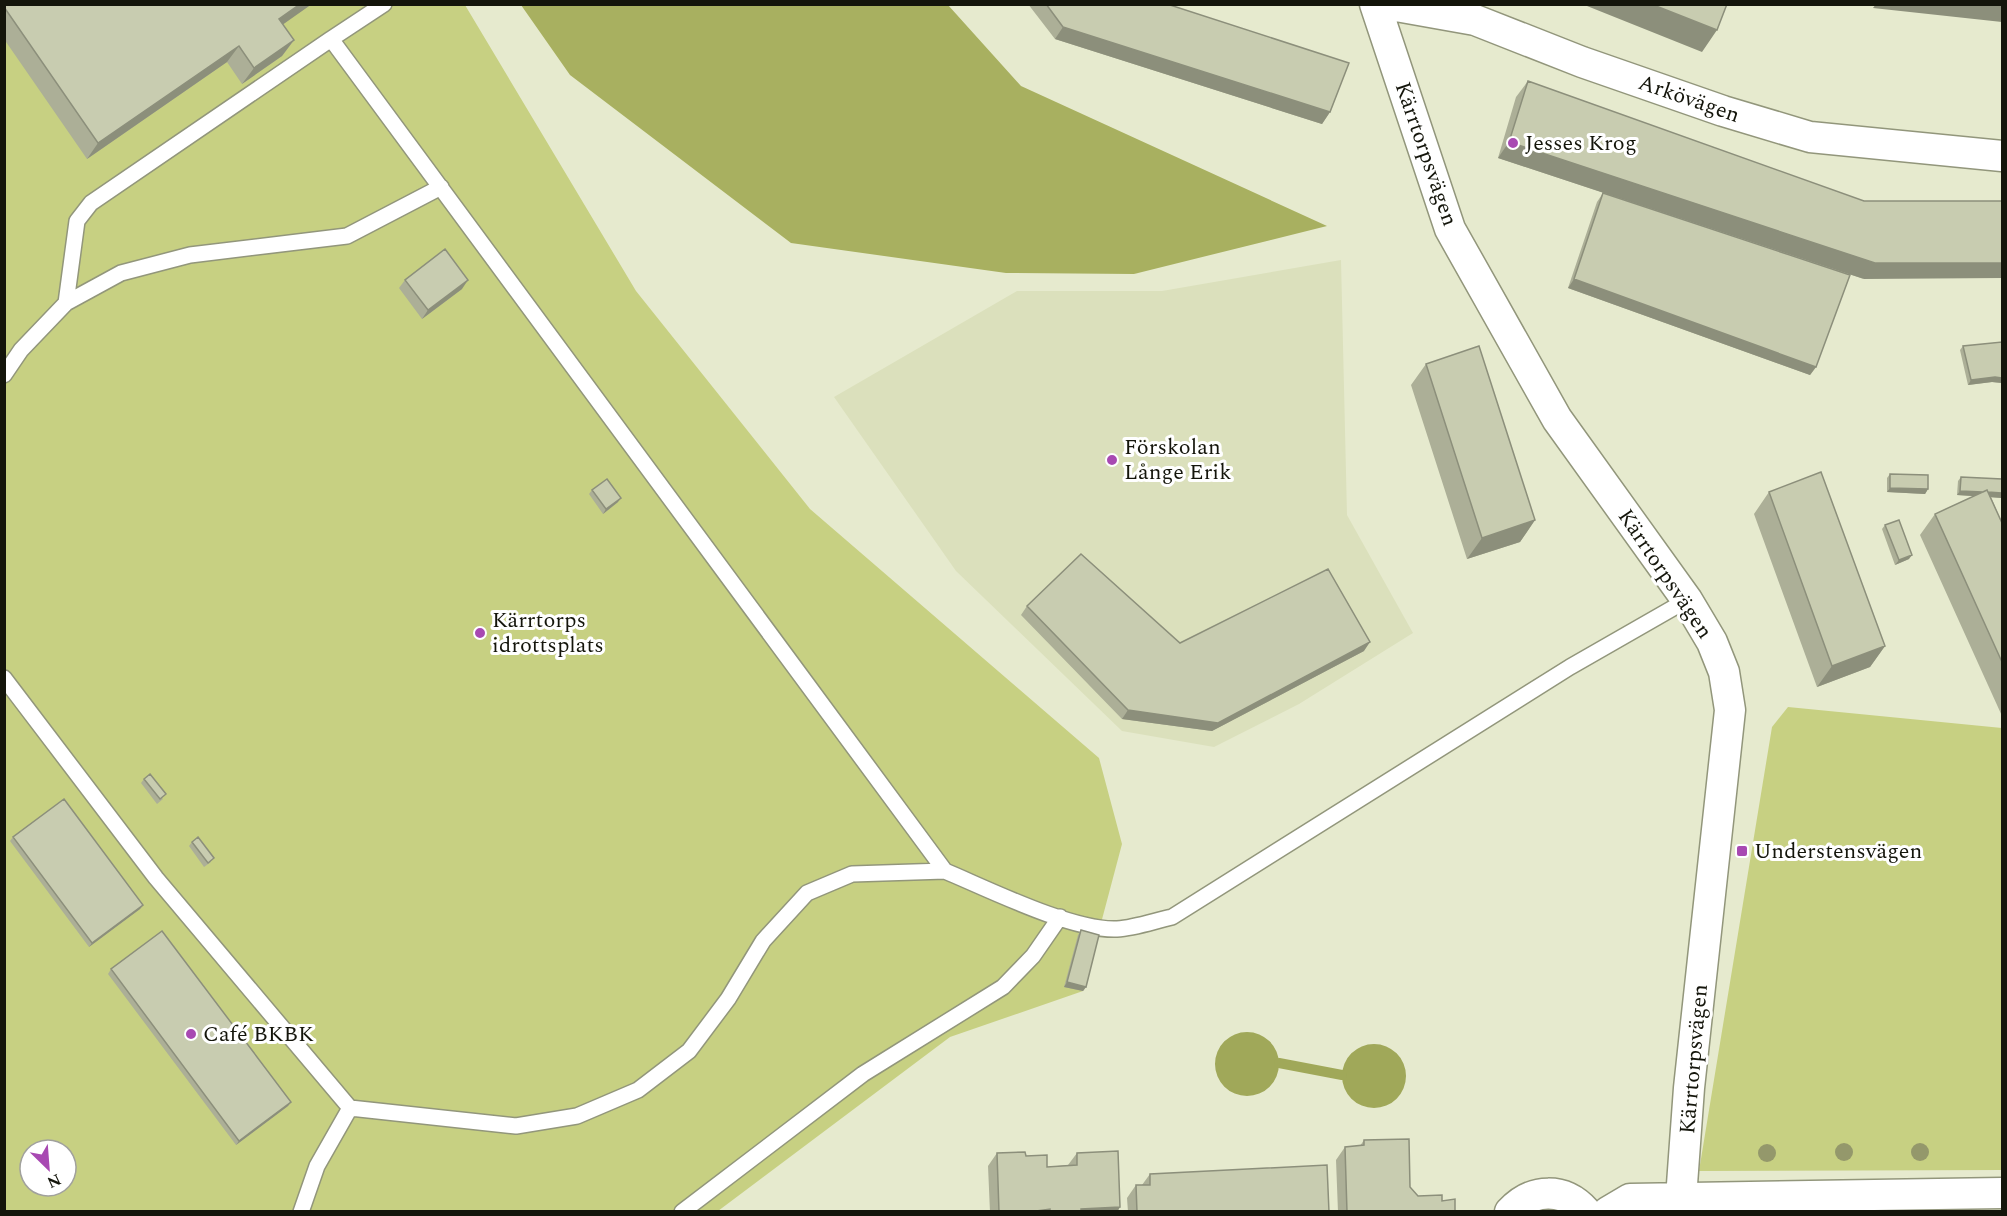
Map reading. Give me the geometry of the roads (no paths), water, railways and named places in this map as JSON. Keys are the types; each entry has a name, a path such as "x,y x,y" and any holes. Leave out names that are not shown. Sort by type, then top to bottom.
{"street":[{"name":"Kärrtorpsvägen","path":"1375,4 1450,228 1557,419 1687,600 1712,642 1724,672 1730,710 1689,1088 1681,1205"},
{"name":"Arkövägen","path":"1385,4 1475,20 1604,70 1810,137 2002,156"},
{"path":"1510,1212 1518,1202 1533,1195 1549,1192 1564,1195 1586,1212"},
{"path":"1608,1212 1630,1198 1681,1205 2002,1193"}],"lane":[{"path":"66,303 77,221 91,203 384,4"},
{"path":"331,39 945,871"},
{"path":"4,375 21,350 66,303 122,273 190,255 347,236 441,188"},
{"path":"4,678 156,878 350,1108 516,1126 577,1116 638,1090 689,1051 728,999 763,941 807,893 852,874 945,871 1060,917 1099,927 1118,929 1172,917 1570,667 1687,600"},
{"path":"682,1212 863,1074 1003,987 1033,956 1060,917"},
{"path":"301,1212 317,1166 350,1108"}],"waterway":[{"path":"1279,1063 1342,1075"}],"place":[{"name":"Jesses Krog","path":"1513,143"},
{"name":"Förskolan Långe Erik","path":"1112,460"},
{"name":"Kärrtorps idrottsplats","path":"480,633"},
{"name":"Understensvägen","path":"1742,851"},
{"name":"Café BKBK","path":"191,1034"}]}
